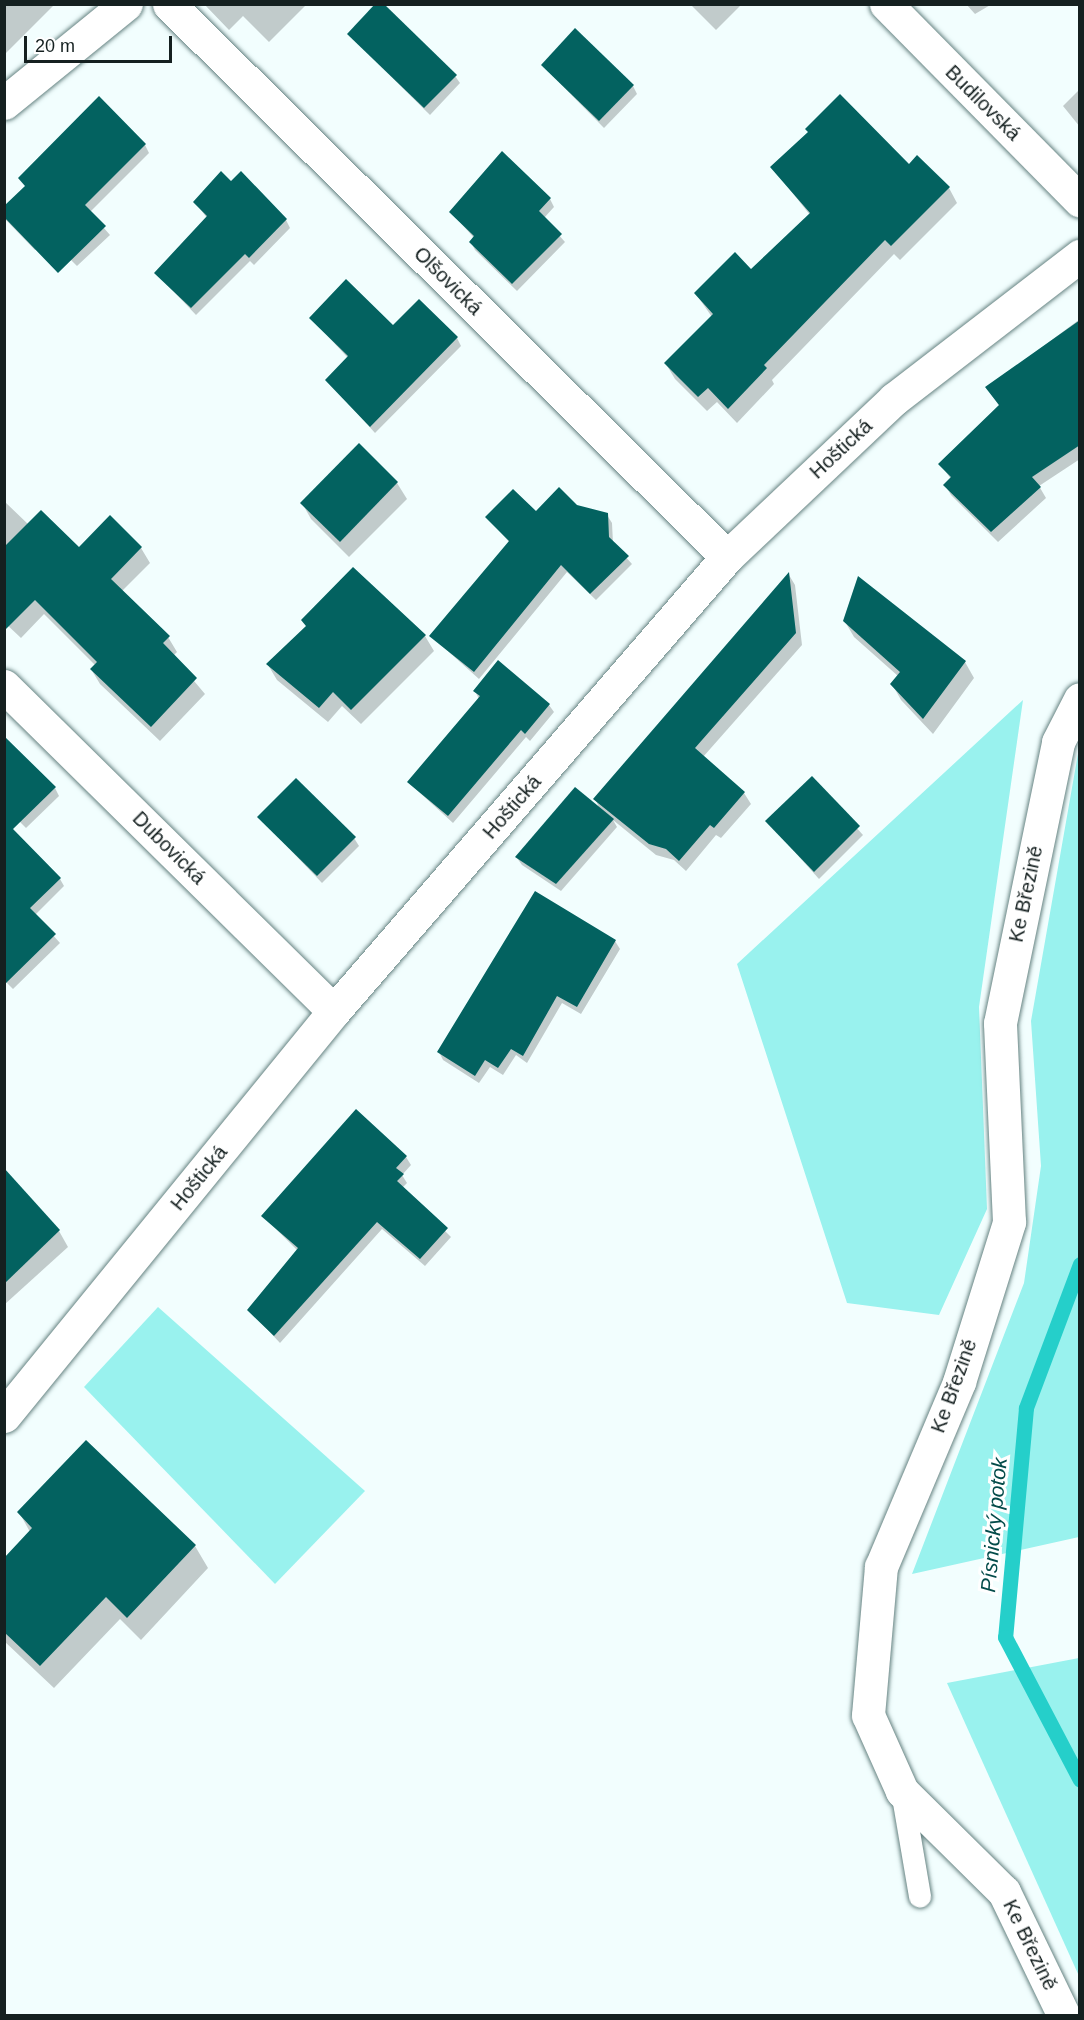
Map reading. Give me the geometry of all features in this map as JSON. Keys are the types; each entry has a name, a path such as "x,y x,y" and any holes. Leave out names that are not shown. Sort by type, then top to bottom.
{"street":[{"path":"4,103 126,4"},
{"name":"Olšovická","path":"169,4 727,557"},
{"name":"Budilovská","path":"886,4 1080,201"},
{"name":"Hoštická","path":"11,1392 334,1011 727,557 894,399 1080,256"},
{"name":"Dubovická","path":"4,686 334,1011"},
{"name":"Ke Březině","path":"1064,2016 1004,1892 902,1791 868,1715 880,1567 959,1382 1009,1222 1000,1023 1058,742 1080,699"}],"lane":[{"path":"902,1791 920,1896"}],"shaded area":[{"path":"1023,700 979,1007 987,1209 939,1315 847,1303 737,964"},
{"path":"1079,748 1079,1537 912,1574 1024,1283 1041,1166 1031,1021"},
{"path":"158,1307 365,1491 275,1584 84,1387"},
{"path":"1080,1658 1079,1976 947,1683"}],"building":[{"path":"375,4 384,4 457,75 424,108 347,34"},
{"path":"575,28 634,85 599,121 541,65"},
{"path":"840,94 909,164 917,155 950,187 891,246 885,240 764,365 767,368 728,409 708,388 698,397 664,363 713,314 694,293 735,252 751,269 810,213 770,167 808,132 805,129"},
{"path":"99,96 146,144 85,205 106,226 58,273 4,217 4,206 25,186 18,178"},
{"path":"502,151 551,198 539,211 562,234 512,284 469,242 474,236 449,212"},
{"path":"221,171 231,181 241,171 287,219 249,258 245,254 191,308 154,273 207,216 193,202"},
{"path":"346,279 393,325 419,299 458,337 370,427 325,380 348,356 309,318"},
{"path":"1080,320 1080,445 1032,477 1041,487 991,532 943,485 951,477 938,464 999,405 985,387"},
{"path":"359,443 398,482 340,542 300,503"},
{"path":"559,487 577,505 608,513 609,537 629,556 590,594 561,565 474,672 429,636 509,541 485,517 513,489 536,511"},
{"path":"41,510 79,547 110,515 142,547 111,579 170,636 163,643 197,678 151,727 90,669 97,662 35,600 4,631 4,547"},
{"path":"353,567 426,635 351,710 333,692 319,708 266,664 306,626 301,620"},
{"path":"789,572 796,633 695,748 745,792 714,828 710,825 679,861 666,849 649,844 593,799"},
{"path":"858,576 966,661 923,719 890,684 900,672 843,621"},
{"path":"498,660 550,704 525,734 521,730 448,816 407,782 480,696 473,691"},
{"path":"4,736 56,787 13,829 61,878 30,908 56,934 4,985"},
{"path":"812,776 860,826 814,872 765,821"},
{"path":"296,778 356,837 317,876 257,817"},
{"path":"575,787 614,819 556,884 515,857"},
{"path":"535,891 616,940 577,1007 557,996 523,1056 511,1049 498,1068 485,1060 475,1076 437,1052"},
{"path":"356,1109 407,1156 396,1168 404,1174 397,1181 448,1228 420,1259 377,1222 274,1336 247,1310 298,1248 261,1216"},
{"path":"4,1168 60,1230 4,1284"},
{"path":"86,1440 196,1545 127,1618 106,1597 40,1666 4,1632 4,1558 32,1528 17,1512"}],"waterway":[{"name":"Písnický potok","path":"1080,1264 1026,1408 1005,1637 1080,1780"}]}
